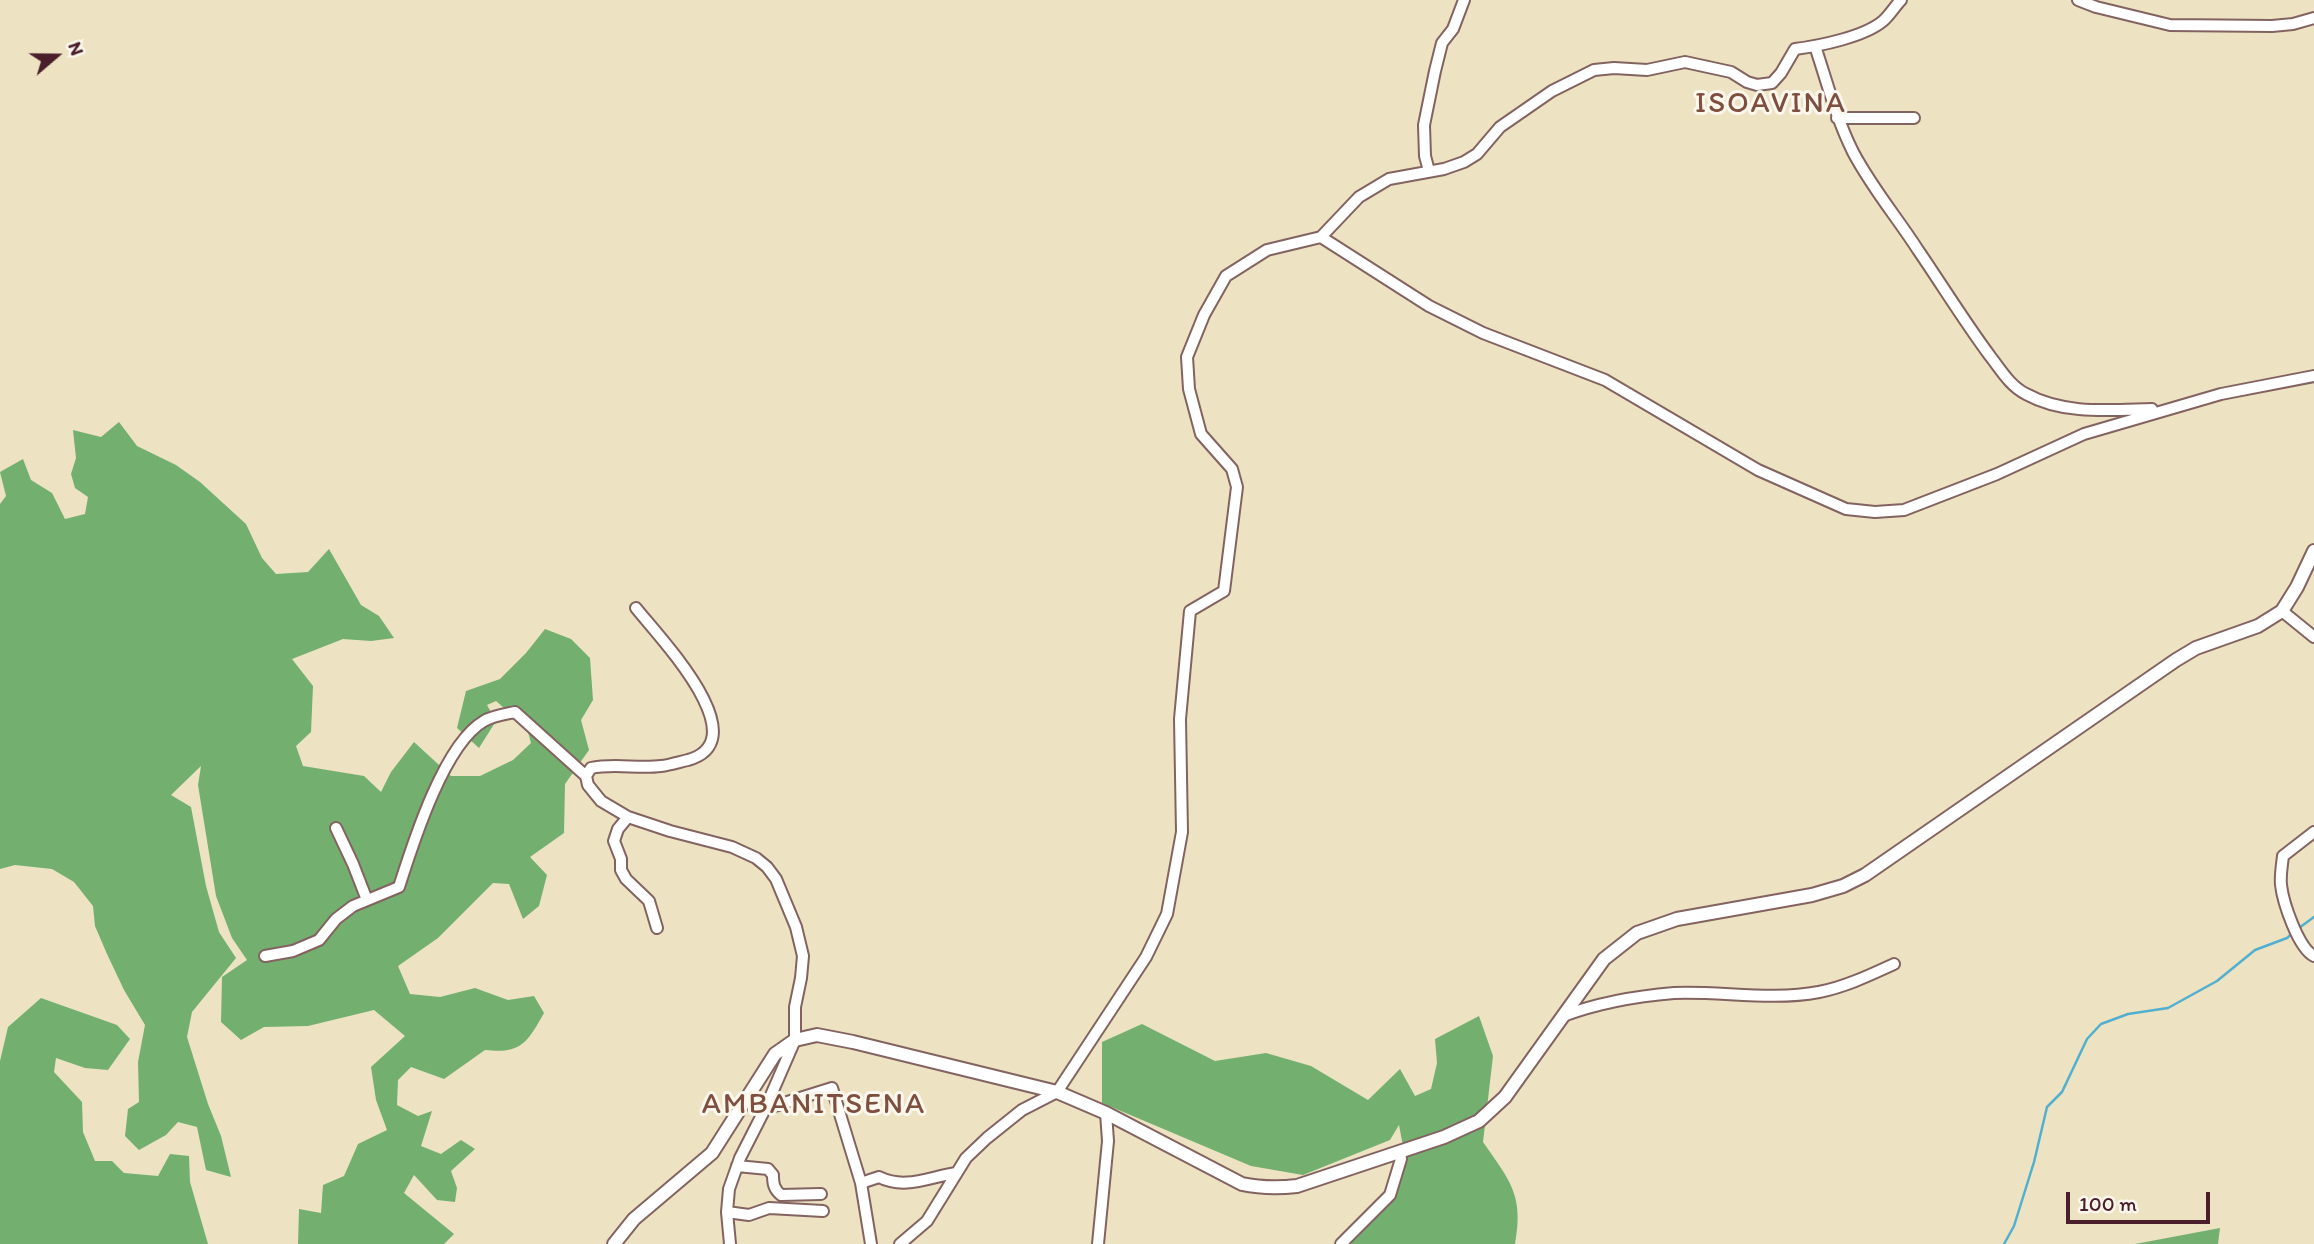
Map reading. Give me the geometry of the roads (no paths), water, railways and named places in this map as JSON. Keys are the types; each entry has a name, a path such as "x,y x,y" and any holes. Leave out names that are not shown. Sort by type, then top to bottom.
{"main road":[{"path":"614,1244 634,1219 712,1153 775,1054 795,1040 817,1035 1057,1092 1106,1113 1242,1184 1255,1186 1297,1186 1463,1129 1490,1112 1505,1097 1604,959 1637,933 1677,919 1812,895 1843,886 1866,875 2176,660 2196,648 2258,626 2282,611 2314,551"}],"street":[{"path":"1429,171 1425,156 1424,125 1435,71 1442,43 1453,30 1464,0"},
{"path":"900,1244 927,1221 966,1158 1021,1110 1057,1092 1146,957 1167,914 1182,832 1180,719 1190,611 1224,591 1237,487 1233,469 1201,434 1189,389 1187,356 1204,315 1226,276 1267,250 1321,237 1359,197 1388,179 1444,169 1477,154 1500,127 1552,91 1594,70 1647,70 1685,62 1731,72 1746,82 1757,85 1772,83 1795,49 1815,47 1870,29 1885,20 1901,0"},
{"path":"2078,0 2096,7 2170,24 2272,26 2314,18"},
{"path":"1815,47 1838,118 1879,197 2012,386 2056,406 2104,411 2167,408"},
{"path":"1838,118 1914,118"},
{"path":"1321,237 1429,306 1483,333 1605,380 1758,470 1846,509 1875,512 1923,504 2084,434 2221,394 2314,376"},
{"path":"586,776 591,768 603,765 662,766 691,759 706,751 714,739 714,725 707,704 677,659 636,608"},
{"path":"2282,611 2314,637"},
{"path":"265,957 293,951 319,940 336,919 353,905 399,887 415,834 454,750 484,720 515,712 586,776 588,785 601,801 628,817 732,847 756,858 776,878 796,926 803,956 802,978 794,1007 795,1040 729,1189 727,1212 730,1244"},
{"path":"628,817 618,829 615,847 621,859 622,874 649,901 657,928"},
{"path":"336,828 354,864 367,900"},
{"path":"2314,832 2283,856 2280,884 2298,937 2307,952 2314,956"},
{"path":"1563,1016 1632,998 1675,993 1789,996 1821,992 1894,964"},
{"path":"765,1109 832,1088 861,1183 871,1244"},
{"path":"1098,1244 1108,1141 1106,1113"},
{"path":"1341,1244 1390,1195 1401,1159 1400,1152"},
{"path":"737,1166 768,1169 773,1175 776,1191 781,1195 821,1194"},
{"path":"861,1183 879,1178 892,1184 913,1184 956,1172"},
{"path":"727,1212 748,1215 769,1208 823,1211"}],"waterway":[{"path":"2299,928 2314,917"},
{"path":"2004,1244 2014,1226 2034,1162 2047,1107 2062,1092 2087,1039 2101,1024 2128,1014 2168,1008 2217,981 2255,950 2287,938 2294,932"}],"district":[{"name":"ISOAVINA","path":"1771,104"},
{"name":"AMBANITSENA","path":"814,1105"}]}
